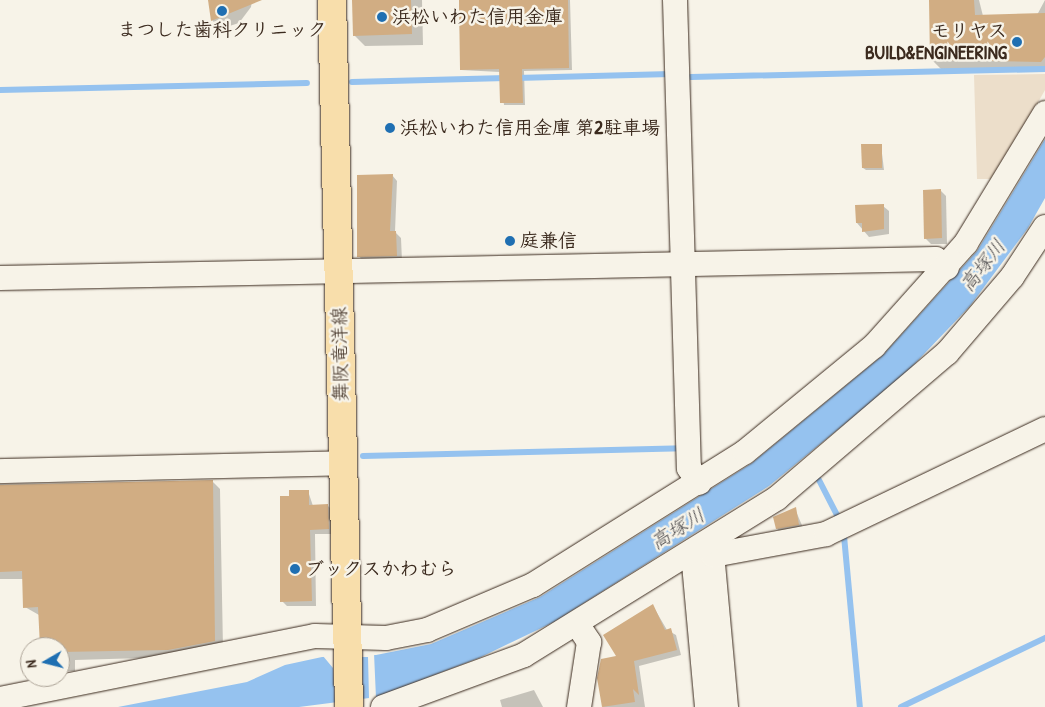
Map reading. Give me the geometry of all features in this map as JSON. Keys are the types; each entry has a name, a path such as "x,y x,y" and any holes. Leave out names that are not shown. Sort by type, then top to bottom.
{"main road":[{"name":"舞阪竜洋線","path":"332,0 349,705"}],"street":[{"path":"675,0 690,468 699,483"},
{"path":"0,699 315,636 347,644 386,638 427,630 499,603 699,483 772,432 874,346 947,268 993,205 1045,113"},
{"path":"383,707 484,672 577,624 706,550 806,476 912,387 981,316 1045,227"},
{"path":"0,278 936,259 947,268"},
{"path":"706,550 826,534 1045,428"},
{"path":"0,471 343,463"},
{"path":"706,550 707,707"},
{"path":"706,550 726,707"},
{"path":"577,624 588,642 579,707"}],"shaded area":[{"path":"1045,74 1045,90 995,179 977,179 974,75"}],"water":[{"name":"高塚川","path":"1045,139 1045,198 1028,228 970,306 902,377 769,486 554,622 479,658 377,697 299,707 118,707 247,682 285,665 322,657 376,655 431,644 540,597 752,463 883,355 977,251"}],"pier":[{"path":"374,653 376,698 369,699 368,657 362,657 363,701 335,705 333,668 323,656"}],"building":[{"name":"まつした歯科クリニック","path":"208,0 262,0 211,21"},
{"name":"浜松いわた信用金庫","path":"352,0 411,0 412,34 353,36"},
{"path":"459,0 568,0 569,68 522,69 523,103 500,103 499,69 460,70"},
{"path":"929,0 974,0 975,15 1045,13 1045,57 1041,62 930,60"},
{"path":"861,144 882,144 882,168 862,168"},
{"path":"393,174 390,231 396,231 397,256 357,257 357,175"},
{"path":"941,189 942,238 924,239 923,190"},
{"path":"884,204 884,229 862,232 862,223 856,223 855,205"},
{"path":"213,480 215,641 168,650 70,652 70,637 40,637 38,607 23,608 22,571 0,572 0,485"},
{"path":"289,490 309,490 309,505 328,504 329,529 310,530 312,601 280,602 280,496 289,496"},
{"path":"796,507 799,525 776,529 773,517"},
{"path":"653,604 665,630 671,628 677,650 634,661 639,695 633,689 635,702 602,707 597,678 601,659 616,656 603,635"}],"waterway":[{"path":"691,77 1045,69"},
{"path":"516,78 671,74"},
{"path":"352,82 506,78"},
{"path":"0,90 307,83"},
{"path":"363,456 683,448"},
{"path":"819,480 838,517"},
{"path":"844,536 860,707"},
{"path":"901,707 1045,638"}],"place":[{"name":"まつした歯科クリニック","path":"222,11"},
{"name":"浜松いわた信用金庫","path":"382,17"},
{"name":"モリヤス BUILD&ENGINEERING","path":"1017,42"},
{"name":"浜松いわた信用金庫 第2駐車場","path":"390,128"},
{"name":"庭兼信","path":"510,241"},
{"name":"ブックスかわむら","path":"295,569"}]}
